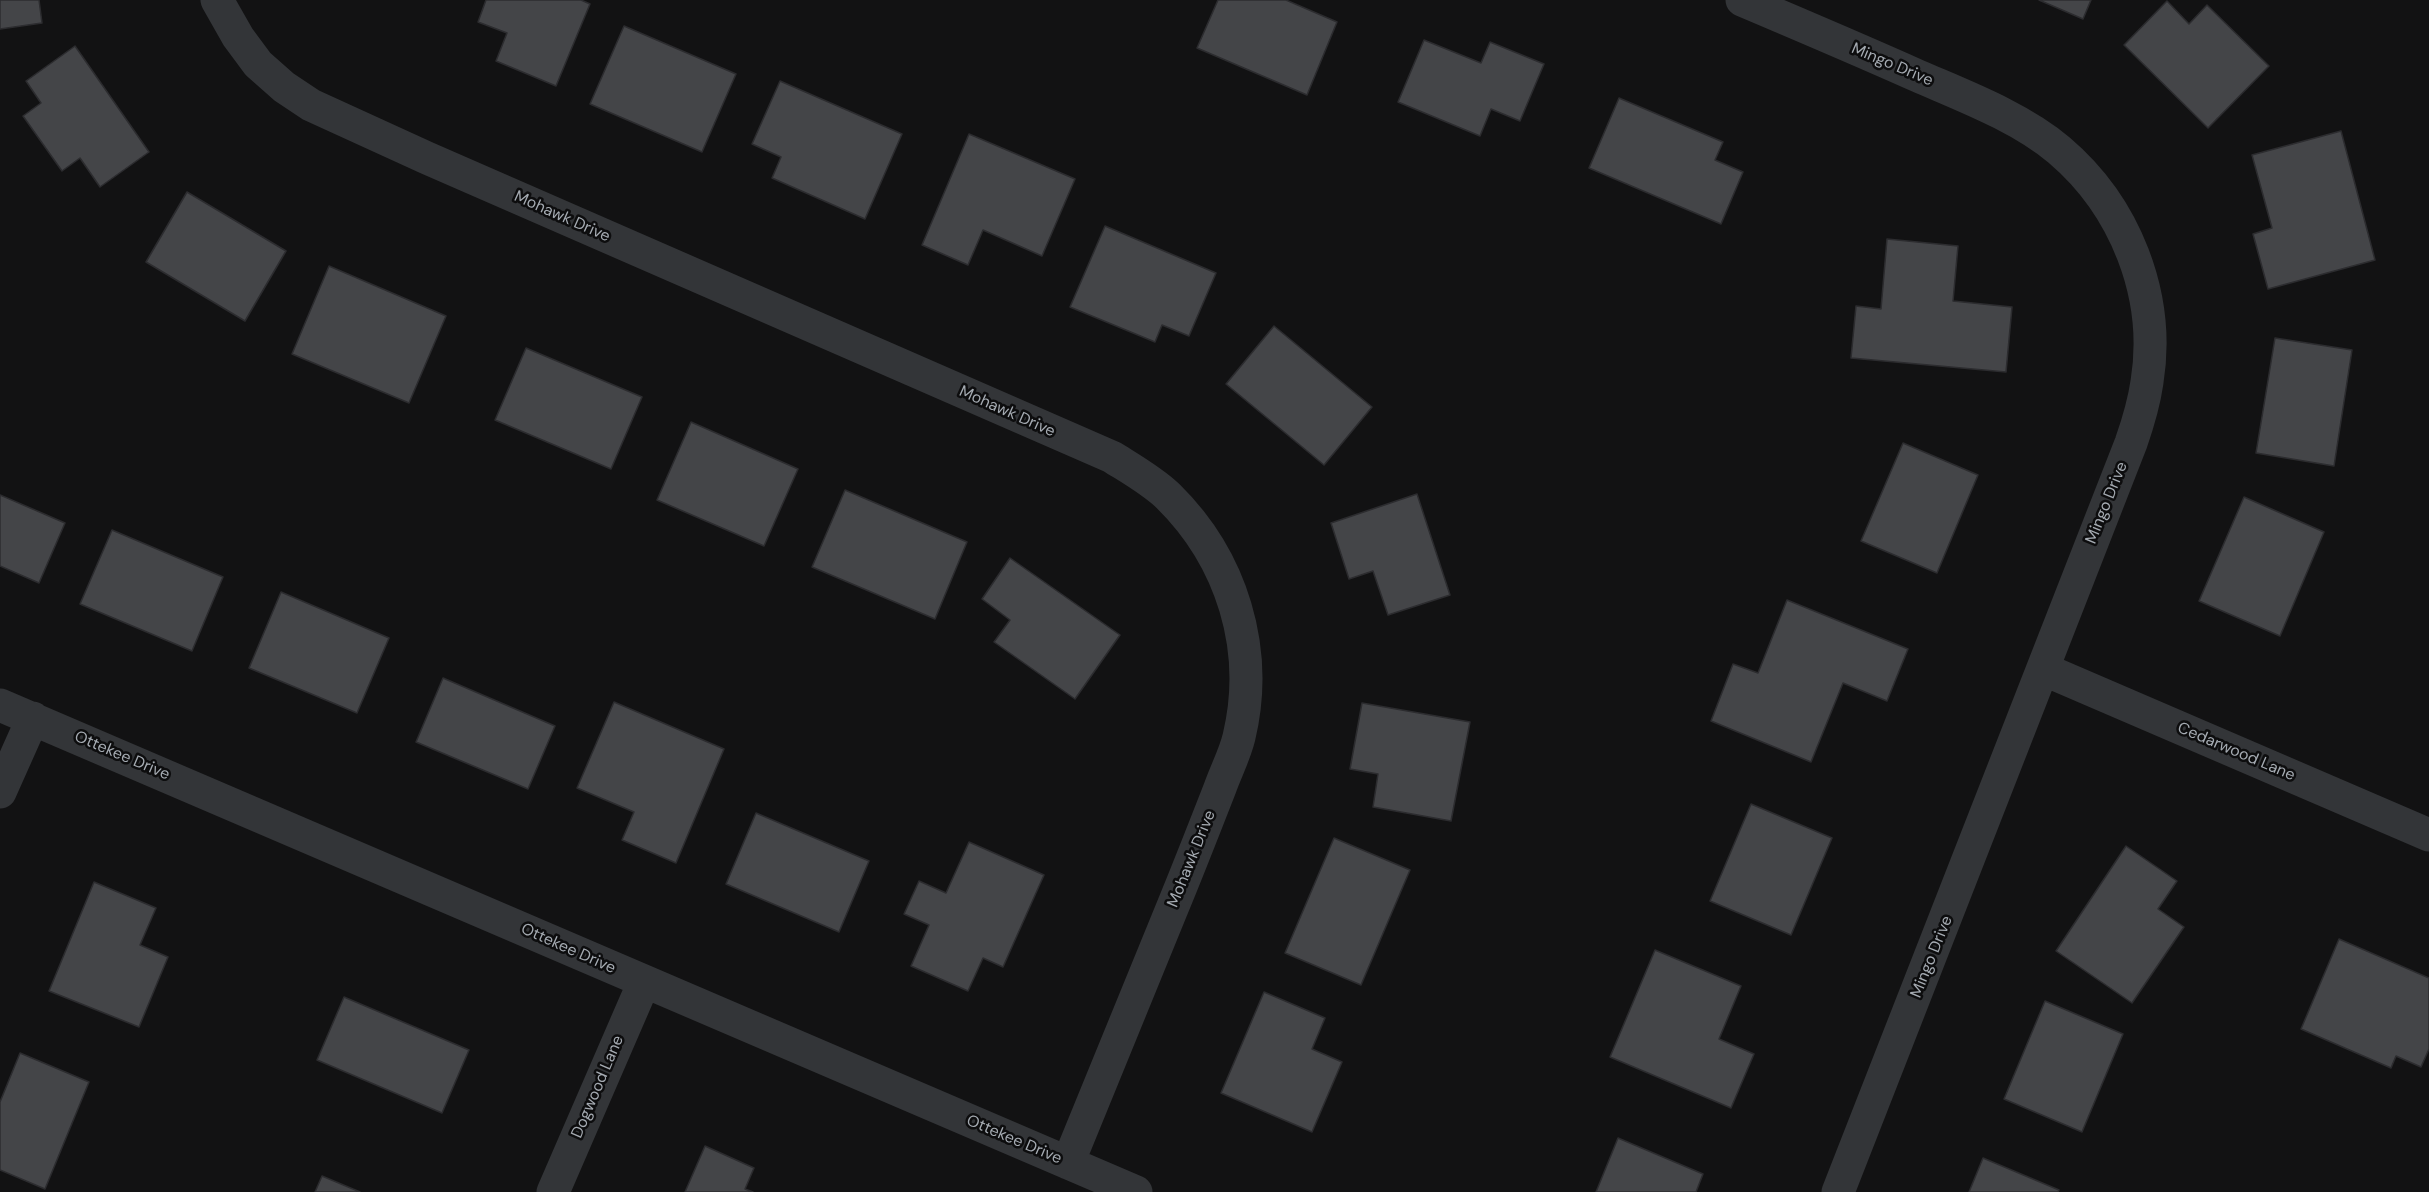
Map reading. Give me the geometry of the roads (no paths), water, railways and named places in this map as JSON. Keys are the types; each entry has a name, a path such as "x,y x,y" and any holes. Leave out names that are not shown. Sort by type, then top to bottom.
{"street":[{"name":"Mohawk Drive","path":"217,0 238,38 258,64 284,87 311,105 426,158 1112,457 1141,474 1167,495 1190,520 1209,547 1236,607 1244,640 1247,673 1245,706 1238,739 1203,832 1068,1163"},
{"name":"Mingo Drive","path":"1742,0 1956,92 2032,130 2058,149 2103,196 2120,224 2143,284 2149,327 2149,370 2141,412 1838,1192"},
{"name":"Cedarwood Lane","path":"2043,669 2429,834"},
{"name":"Ottekee Drive","path":"0,705 1136,1192"},
{"path":"0,792 33,718"},
{"name":"Dogwood Lane","path":"553,1192 644,982"}]}
